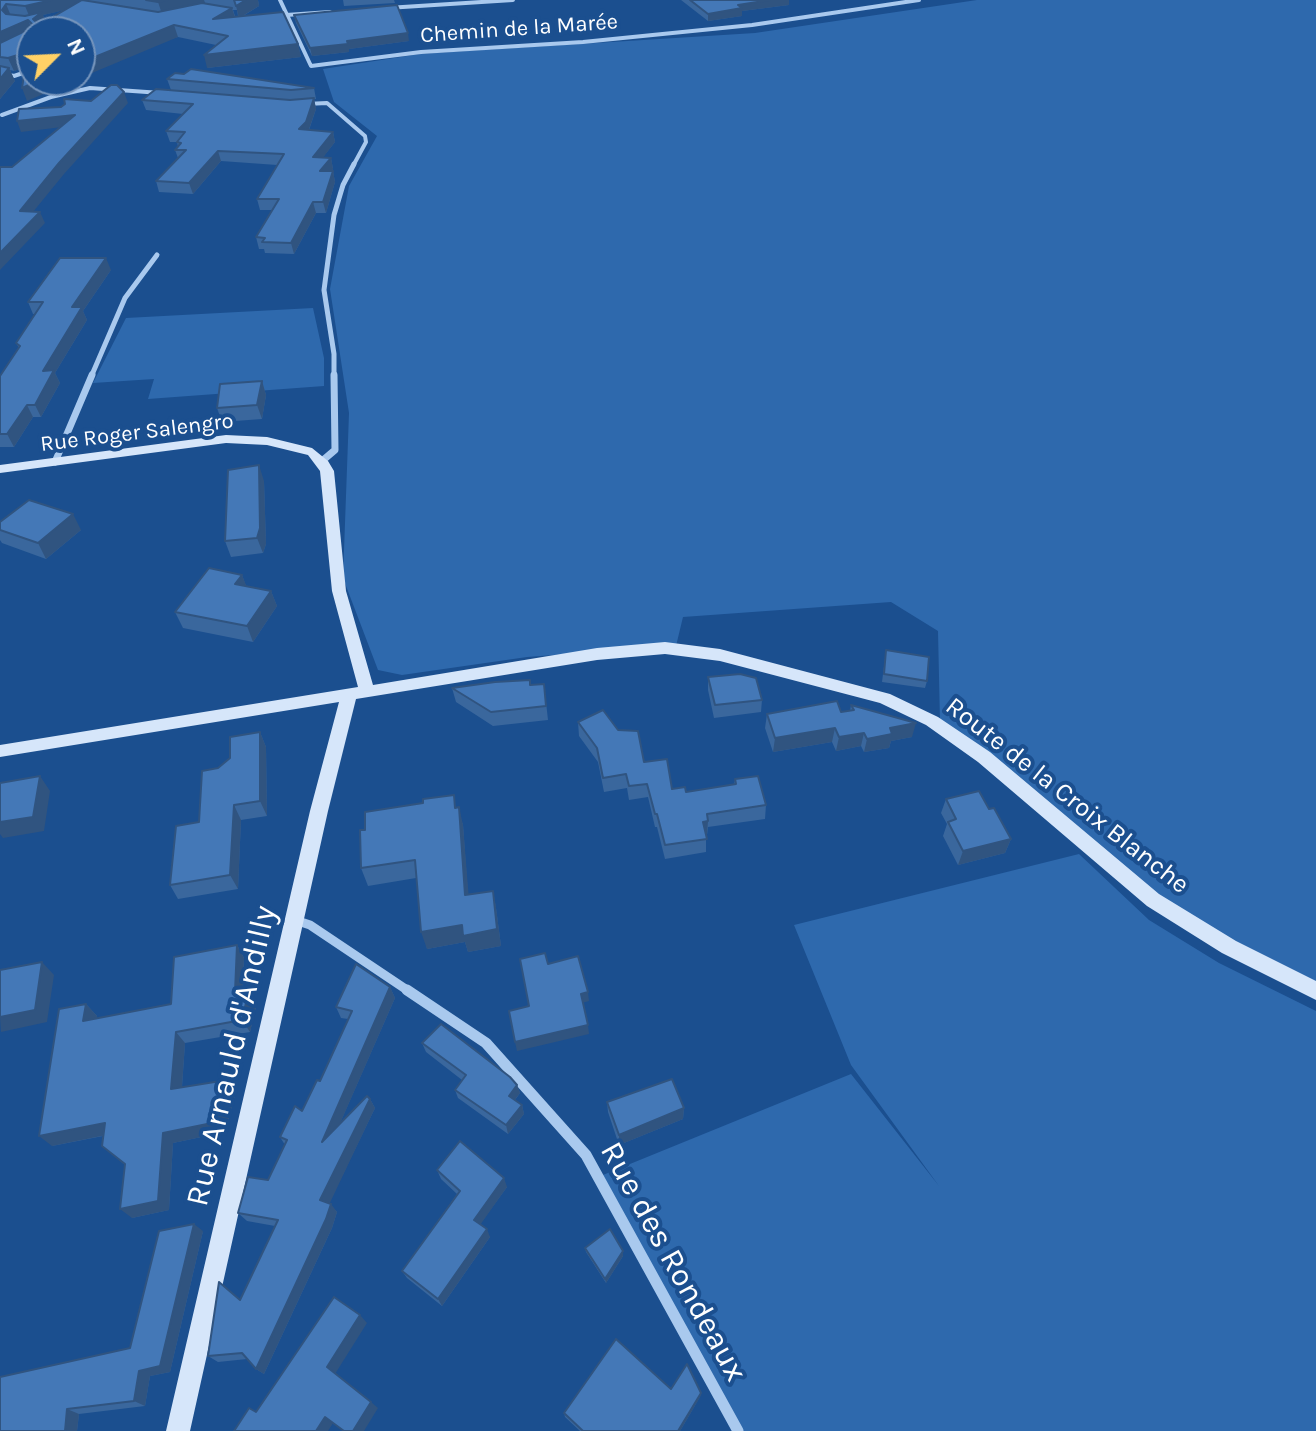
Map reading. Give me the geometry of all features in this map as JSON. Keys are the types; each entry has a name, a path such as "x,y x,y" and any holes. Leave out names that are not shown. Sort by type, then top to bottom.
{"main road":[{"name":"Rue Roger Salengro","path":"0,469 226,439 289,445 312,452 322,461"},
{"path":"322,461 327,471 339,591 358,694"},
{"name":"Route de la Croix Blanche","path":"0,751 597,654 665,648 732,658 884,698 953,733 1164,907 1229,947 1316,991"},
{"name":"Rue Arnauld d'Andilly","path":"178,1431 342,715 358,694"}],"street":[{"path":"280,0 286,15 333,12"},
{"path":"378,9 513,0"},
{"name":"Chemin de la Marée","path":"286,15 311,66 421,52 583,42 752,25 919,0"},
{"path":"1,117 51,97 90,88 168,94"},
{"path":"293,105 327,103 365,136 366,142 343,185 334,215 324,290 334,354 335,450 322,461"},
{"path":"1,117 33,114"},
{"path":"55,462 125,298 157,255"},
{"name":"Rue des Rondeaux","path":"294,920 310,925 486,1043 586,1155 738,1431"}],"shaded area":[{"path":"977,0 1316,0 1316,988 1173,912 940,722 938,631 891,602 683,617 676,646 527,657 402,675 378,670 343,578 349,413 330,289 349,186 377,136 334,102 323,69 420,54 755,33"},
{"path":"313,308 324,358 324,386 148,399 154,379 93,383 126,318"},
{"path":"1079,854 1149,920 1219,963 1316,1011 1316,1431 737,1431 598,1177 851,1074 939,1186 851,1065 794,925"}],"building":[{"path":"0,0 52,0 25,6 6,4 2,10 6,14 25,16 16,16 16,25 0,32"},
{"path":"82,0 158,12 202,3 232,8 213,19 283,12 298,44 204,55 228,36 174,25 96,57 96,16 54,16"},
{"path":"690,0 770,0 708,14"},
{"path":"397,5 408,33 310,48 294,15"},
{"path":"16,35 16,56 0,57 0,43"},
{"path":"0,66 9,68 0,79"},
{"path":"191,69 314,88 291,90 167,79 175,73 184,74"},
{"path":"111,85 117,85 124,92 20,211 40,212 0,253 0,167 12,167 75,115 17,121 19,109 61,107 65,104 64,99 91,101"},
{"path":"156,89 290,100 314,98 306,122 299,129 333,132 313,157 331,158 320,171 333,171 323,202 313,202 291,243 262,242 265,238 256,237 279,199 257,199 284,154 218,151 189,183 156,181 186,150 175,150 185,132 166,131 193,104 142,100"},
{"path":"60,258 106,258 72,307 82,307 43,371 54,370 35,405 27,405 7,434 0,434 0,376 20,346 16,343 43,302 28,302"},
{"path":"262,381 257,405 217,408 220,384"},
{"path":"259,465 260,528 257,538 225,541 228,470"},
{"path":"29,500 73,514 38,543 0,530 0,522"},
{"path":"209,568 242,575 235,584 271,591 247,626 175,612"},
{"path":"886,650 929,657 927,681 884,674"},
{"path":"740,674 756,678 762,700 715,705 708,677"},
{"path":"530,680 530,685 544,684 546,706 491,712 452,688 495,682"},
{"path":"837,701 841,712 854,710 851,705 916,723 890,728 892,734 867,739 864,733 839,737 835,728 775,738 767,714"},
{"path":"603,710 618,730 638,731 644,762 667,759 672,789 685,787 686,792 736,784 735,779 758,776 766,805 707,814 708,821 703,822 707,839 665,845 647,784 629,786 626,774 603,778 597,748 578,722"},
{"path":"260,732 260,801 234,805 230,875 170,885 176,826 199,822 202,771 218,768 230,758 230,737"},
{"path":"40,776 33,817 0,822 0,783"},
{"path":"979,791 989,809 994,808 1011,839 963,851 948,822 956,819 946,799"},
{"path":"454,795 455,808 459,807 465,895 493,891 497,929 463,936 462,925 421,932 415,860 361,868 360,830 365,830 365,812"},
{"path":"237,945 235,992 249,990 242,1020 176,1032 171,1089 227,1080 217,1122 163,1133 158,1201 120,1209 125,1164 102,1146 105,1123 39,1136 59,1009 86,1004 83,1021 171,1004 174,957"},
{"path":"545,953 548,964 578,956 588,992 581,994 588,1025 515,1042 509,1011 529,1006 520,959"},
{"path":"42,962 35,1010 0,1017 0,970"},
{"path":"356,964 390,987 322,1142 367,1096 370,1099 320,1200 331,1204 326,1219 256,1369 242,1353 208,1356 219,1282 240,1300 278,1220 238,1213 248,1177 268,1180 287,1140 280,1137 295,1106 302,1111 317,1080 320,1081 352,1011 336,1007"},
{"path":"441,1024 517,1085 509,1096 522,1105 506,1125 455,1090 466,1075 422,1043"},
{"path":"672,1079 684,1108 619,1135 607,1102"},
{"path":"460,1141 504,1178 474,1220 487,1229 438,1299 402,1271 460,1191 437,1170"},
{"path":"194,1224 160,1366 139,1371 134,1401 67,1409 65,1431 0,1431 0,1377 130,1348 159,1231"},
{"path":"610,1229 623,1251 605,1279 585,1248"},
{"path":"334,1297 360,1315 327,1367 371,1402 353,1431 344,1431 325,1417 316,1431 234,1431 249,1408 256,1412"},
{"path":"616,1339 671,1389 687,1364 701,1393 678,1431 583,1431 564,1413"}]}
